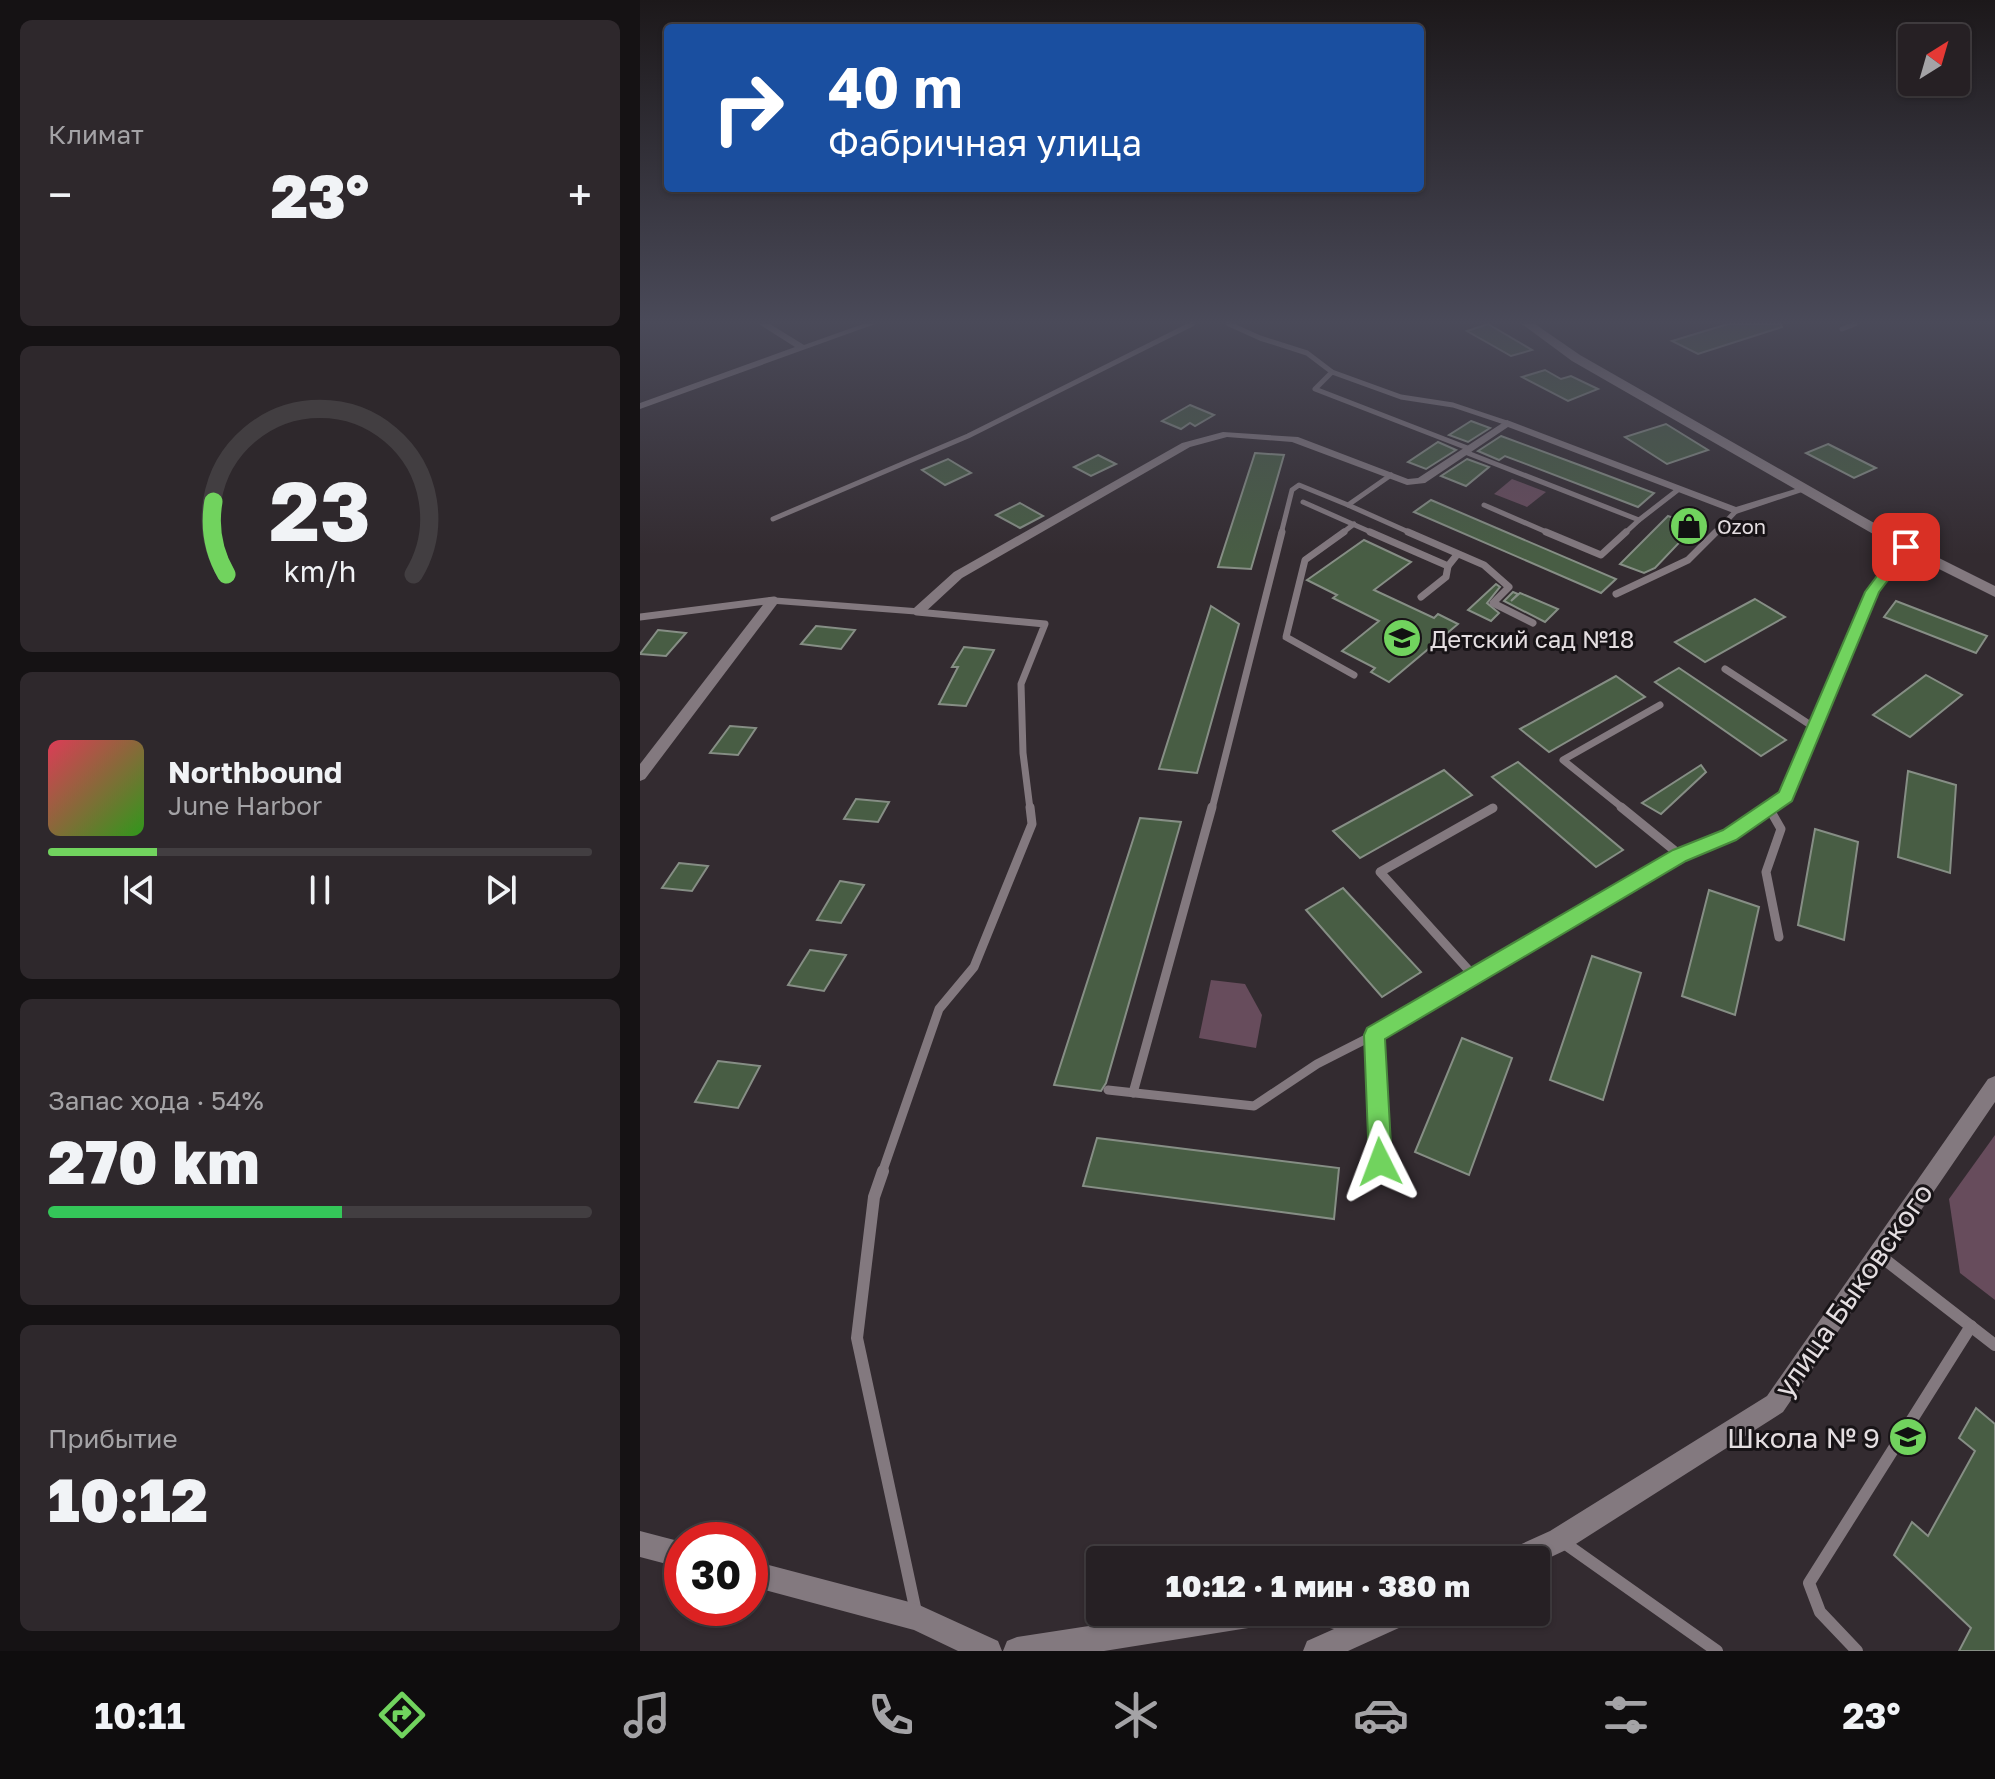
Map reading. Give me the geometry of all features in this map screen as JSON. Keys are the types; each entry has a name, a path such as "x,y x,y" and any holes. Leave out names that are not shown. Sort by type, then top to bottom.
{"street":[{"path":"1651,401 1906,547 1995,592"},
{"path":"640,775 774,600 917,612 958,575 1186,445 1227,434 1294,439 1407,482 1421,481 1507,423 1736,511 1805,489"},
{"path":"1380,1162 1374,1035 1680,855 1729,835 1786,796 1872,592 1906,547"},
{"name":"улица Быковского","path":"1546,1546 1775,1404 1995,1085"},
{"path":"640,1544 664,1550"},
{"path":"768,1578 917,1617 988,1651"},
{"path":"1017,1651 1177,1626"},
{"path":"1317,1651 1372,1626"}],"lane":[{"path":"773,519 968,436 1038,401"},
{"path":"1345,401 1639,520"},
{"path":"1427,401 1453,405 1507,423"},
{"path":"1348,505 1391,475"},
{"path":"1133,1093 1215,797 1292,490 1299,485 1456,556 1484,565 1509,587 1493,603 1533,623"},
{"path":"1484,505 1601,555 1679,489"},
{"path":"1303,502 1448,566"},
{"path":"1616,594 1688,560 1736,511"},
{"path":"1354,524 1305,560 1286,637 1354,675"},
{"path":"1421,597 1446,577 1448,566 1456,556"},
{"path":"640,617 774,600"},
{"path":"917,612 1045,624 1021,684 1023,753 1032,824 974,967 939,1009 874,1197 857,1338 917,1617"},
{"path":"1725,669 1815,728"},
{"path":"1660,705 1563,760 1680,855"},
{"path":"1474,976 1380,872 1493,808"},
{"path":"1769,808 1781,829 1766,872 1779,937"},
{"path":"1108,1090 1254,1106 1317,1064 1374,1035"},
{"path":"1879,1255 1995,1345"},
{"path":"1857,1651 1818,1609 1810,1596 1809,1583 1971,1326"},
{"path":"1559,1540 1717,1651"}],"shaded area":[{"path":"1512,479 1546,492 1527,507 1494,494"},
{"path":"1211,980 1245,984 1262,1015 1256,1048 1199,1038"},
{"path":"1995,1135 1995,1300 1960,1273 1949,1199"}],"building":[{"path":"1190,405 1214,415 1195,426 1190,423 1181,429 1162,421"},
{"path":"1471,421 1490,428 1468,442 1449,435"},
{"path":"1666,424 1708,450 1667,464 1625,437"},
{"path":"1501,436 1654,493 1638,507 1505,456 1499,460 1478,451"},
{"path":"1438,442 1456,450 1426,469 1408,462"},
{"path":"1828,444 1876,468 1854,478 1806,453"},
{"path":"1255,453 1284,455 1251,569 1218,567"},
{"path":"1098,455 1116,464 1091,476 1074,467"},
{"path":"948,459 971,473 945,485 922,470"},
{"path":"1467,459 1489,467 1466,486 1441,476"},
{"path":"1431,500 1616,579 1601,593 1414,512"},
{"path":"1020,503 1043,516 1020,528 996,515"},
{"path":"1668,516 1695,526 1655,568 1644,573 1620,564"},
{"path":"1364,540 1411,562 1374,590 1434,618 1438,614 1458,624 1389,682 1371,672 1375,668 1342,651 1379,621 1333,598 1337,595 1307,580"},
{"path":"1496,584 1500,587 1487,603 1499,613 1491,621 1468,610"},
{"path":"1513,592 1518,594 1511,601 1520,593 1558,609 1545,622 1504,601"},
{"path":"1755,599 1785,617 1705,662 1675,642"},
{"path":"1896,601 1987,636 1976,653 1884,617"},
{"path":"1211,606 1239,624 1197,773 1159,769"},
{"path":"816,626 855,630 841,649 801,644"},
{"path":"658,630 686,633 666,656 640,654"},
{"path":"964,647 994,650 966,706 939,704 958,667 952,667"},
{"path":"1679,668 1786,740 1761,756 1655,682"},
{"path":"1926,675 1962,695 1910,737 1873,715"},
{"path":"1616,676 1645,697 1549,752 1520,729"},
{"path":"730,726 756,728 738,755 710,753"},
{"path":"1518,762 1623,850 1596,867 1492,777"},
{"path":"1701,765 1706,772 1661,814 1642,803"},
{"path":"1444,770 1472,795 1360,858 1333,831"},
{"path":"1908,771 1956,785 1950,873 1898,857"},
{"path":"856,799 889,802 878,822 844,819"},
{"path":"1140,818 1181,822 1106,1083 1101,1091 1054,1085"},
{"path":"1815,829 1858,842 1844,940 1798,925"},
{"path":"679,863 708,866 692,891 662,888"},
{"path":"840,881 864,885 841,923 817,920"},
{"path":"1343,888 1421,972 1382,997 1306,910"},
{"path":"1709,890 1759,907 1735,1015 1682,996"},
{"path":"810,950 846,955 824,991 788,985"},
{"path":"1592,956 1641,973 1603,1100 1550,1080"},
{"path":"1462,1038 1512,1058 1469,1175 1415,1152"},
{"path":"718,1061 760,1066 738,1108 695,1102"},
{"path":"1097,1138 1339,1168 1334,1219 1083,1186"},
{"path":"1976,1408 1995,1424 1995,1651 1959,1651 1971,1628 1894,1555 1912,1522 1928,1536 1975,1451 1959,1438"}],"place":[{"name":"Ozon","path":"1689,526"},
{"name":"Детский сад №18","path":"1402,638"},
{"name":"Школа № 9","path":"1908,1437"}],"route":[{"path":"1380,1162 1374,1035 1680,855 1729,835 1786,796 1872,592 1906,547"}]}
